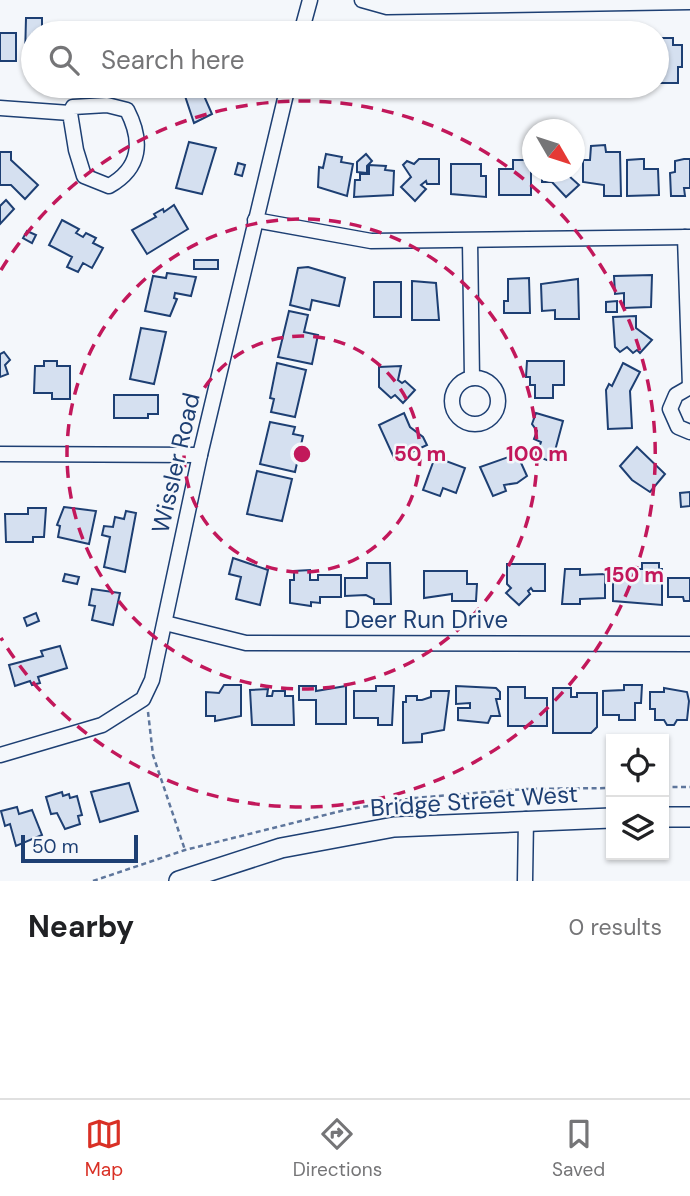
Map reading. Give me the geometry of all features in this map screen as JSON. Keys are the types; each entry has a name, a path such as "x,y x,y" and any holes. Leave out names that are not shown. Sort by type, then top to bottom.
{"main road":[{"path":"669,817 690,817"},
{"name":"Bridge Street West","path":"179,881 281,848 394,827 526,819 606,818"}],"street":[{"path":"304,21 310,0"},
{"path":"362,0 387,7 690,2"},
{"name":"Wissler Road","path":"143,699 157,665 200,456 285,98"},
{"path":"88,105 107,105 127,110 138,131 135,157 125,177 108,186 84,176 76,150 70,113 73,107 88,105"},
{"path":"0,108 70,113"},
{"path":"255,220 371,241 688,237 690,387 676,395 670,409 678,427 690,432"},
{"path":"470,241 472,378"},
{"path":"0,454 200,456"},
{"name":"Deer Run Drive","path":"164,623 246,643 690,644"},
{"path":"0,755 102,725 143,699"},
{"path":"525,881 526,819"}],"path":[{"path":"93,881 185,850 153,755 150,716 143,699"},
{"path":"669,787 690,787"}],"building":[{"path":"26,18 42,18 42,21 26,21"},
{"path":"0,33 16,33 16,61 0,61"},
{"path":"669,38 673,38 673,45 682,45 682,67 678,67 678,83 669,83"},
{"path":"186,98 205,98 212,114 194,123"},
{"path":"189,142 216,148 202,194 176,188"},
{"path":"605,145 606,152 620,152 621,196 604,196 604,185 583,182 585,160 590,160 591,146"},
{"path":"0,152 11,152 11,160 38,185 25,199 11,185 0,185"},
{"path":"326,154 342,157 341,162 353,164 347,196 318,187 319,167 323,168"},
{"path":"366,154 372,161 367,166 367,173 357,172 357,162"},
{"path":"419,159 439,159 439,184 427,184 426,181 421,185 426,189 415,201 401,187 411,177 403,165 407,161 414,164"},
{"path":"644,159 644,169 658,169 659,195 627,196 627,160"},
{"path":"690,159 690,188 684,188 685,196 671,196 670,173 675,172 675,161"},
{"path":"513,160 522,160 522,182 531,182 531,195 499,195 499,169 513,169"},
{"path":"238,163 245,165 242,176 235,174"},
{"path":"451,164 481,164 481,176 486,176 486,197 451,194"},
{"path":"369,165 386,166 385,170 394,171 393,195 354,197 355,180 360,180 360,174 369,174"},
{"path":"552,182 576,182 579,185 566,197"},
{"path":"6,200 14,209 0,224 0,206"},
{"path":"174,205 188,229 147,254 132,230 156,217 154,214 163,209 164,212"},
{"path":"62,220 79,229 76,233 83,237 86,233 96,238 93,243 103,248 92,268 83,263 78,272 67,267 72,257 49,245"},
{"path":"27,231 36,235 32,243 23,238"},
{"path":"194,260 218,260 218,269 194,269"},
{"path":"308,267 345,278 339,306 312,300 310,310 290,305 298,268"},
{"path":"167,273 196,277 191,296 175,293 174,298 177,299 170,316 145,311 153,276 166,278"},
{"path":"652,275 651,307 624,308 624,293 615,294 614,276"},
{"path":"529,278 530,313 504,313 504,301 508,301 508,279"},
{"path":"578,279 579,319 555,319 555,310 542,311 541,284"},
{"path":"412,281 436,283 439,320 412,320"},
{"path":"374,282 401,282 401,317 374,317"},
{"path":"617,301 617,312 606,312 606,302"},
{"path":"289,311 308,315 304,332 318,335 312,364 278,357"},
{"path":"636,316 636,328 652,340 640,353 637,350 633,353 627,347 620,352 615,347 613,317"},
{"path":"141,328 166,332 154,384 130,379"},
{"path":"4,352 10,360 5,365 8,374 0,377 0,354"},
{"path":"44,361 57,361 57,366 70,366 70,399 52,399 52,393 34,393 35,366 44,366"},
{"path":"527,361 564,361 564,385 553,385 553,398 535,398 535,385 530,385 530,377 526,377"},
{"path":"277,363 306,370 295,417 271,412 274,399 270,398"},
{"path":"623,363 640,372 630,391 632,428 608,429 606,390 609,384 612,386"},
{"path":"401,366 398,380 402,383 405,381 415,390 403,403 395,395 391,398 379,387 379,367"},
{"path":"114,395 158,395 158,414 148,414 148,418 114,418"},
{"path":"404,413 410,427 423,437 427,445 395,460 379,425"},
{"path":"536,413 563,421 552,462 536,456 541,442 534,439 537,431 532,424"},
{"path":"270,422 295,427 293,434 303,436 295,472 260,464"},
{"path":"637,447 665,474 650,492 632,480 620,466"},
{"path":"517,454 527,476 517,483 504,485 506,491 493,496 480,467"},
{"path":"435,457 465,468 456,493 443,488 440,496 423,490"},
{"path":"257,471 292,479 282,521 247,514"},
{"path":"690,492 690,506 681,507 680,493"},
{"path":"64,507 96,511 89,544 58,537 60,526 57,525"},
{"path":"28,508 46,508 44,537 33,537 33,542 6,542 5,514 28,514"},
{"path":"126,511 136,513 125,572 104,567 110,537 102,535 104,526 113,527 115,517 124,519"},
{"path":"233,558 268,570 260,605 236,599 241,577 229,574"},
{"path":"367,563 390,563 391,604 374,604 374,599 366,595 345,596 345,578 367,578"},
{"path":"642,563 659,563 659,569 662,569 662,605 613,601 613,569 642,569"},
{"path":"507,564 545,564 545,591 533,591 531,588 528,591 530,594 519,605 506,593 511,588 507,584"},
{"path":"565,569 580,569 580,575 605,574 605,598 580,599 580,604 562,604"},
{"path":"310,570 310,580 318,580 318,575 341,575 341,597 320,597 320,603 311,602 311,606 290,603 290,580 294,580 294,571"},
{"path":"424,571 467,571 467,584 477,584 476,601 452,601 452,594 424,598"},
{"path":"65,574 79,577 77,584 63,581"},
{"path":"668,578 690,578 690,601 684,601 683,597 668,597"},
{"path":"92,589 120,593 113,625 92,620 95,606 89,605"},
{"path":"36,613 39,621 27,626 24,618"},
{"path":"60,646 67,668 38,677 40,683 32,685 30,681 15,686 9,665 43,656 41,651"},
{"path":"224,685 241,685 241,716 215,721 215,716 206,716 206,692 219,693"},
{"path":"624,685 642,685 641,703 635,703 635,720 619,720 619,715 603,715 603,691 624,690"},
{"path":"299,686 316,686 316,691 346,686 346,724 316,724 316,700 299,700"},
{"path":"376,686 394,686 392,725 378,725 378,718 354,718 354,691 376,691"},
{"path":"456,686 496,688 500,692 500,699 496,699 500,716 491,716 488,723 458,720 458,708 470,708 470,703 456,704"},
{"path":"508,687 525,687 525,698 547,698 547,726 508,726"},
{"path":"553,688 571,688 571,697 577,697 577,693 597,693 597,727 591,733 553,733"},
{"path":"664,688 687,692 687,720 677,720 674,725 667,725 664,720 655,720 655,709 650,709 650,692 664,692"},
{"path":"268,689 267,696 272,696 273,691 285,691 285,696 293,696 294,725 252,725 250,690"},
{"path":"431,691 449,691 444,730 422,734 422,742 403,743 403,702 406,702 406,696 417,696 417,700 422,700 431,697"},
{"path":"129,783 138,811 100,822 91,792"},
{"path":"62,792 63,796 69,794 70,798 77,796 82,815 78,816 80,824 65,829 57,813 51,814 46,797"},
{"path":"17,807 19,814 32,810 42,835 16,846 10,824 5,826 1,811"}]}
